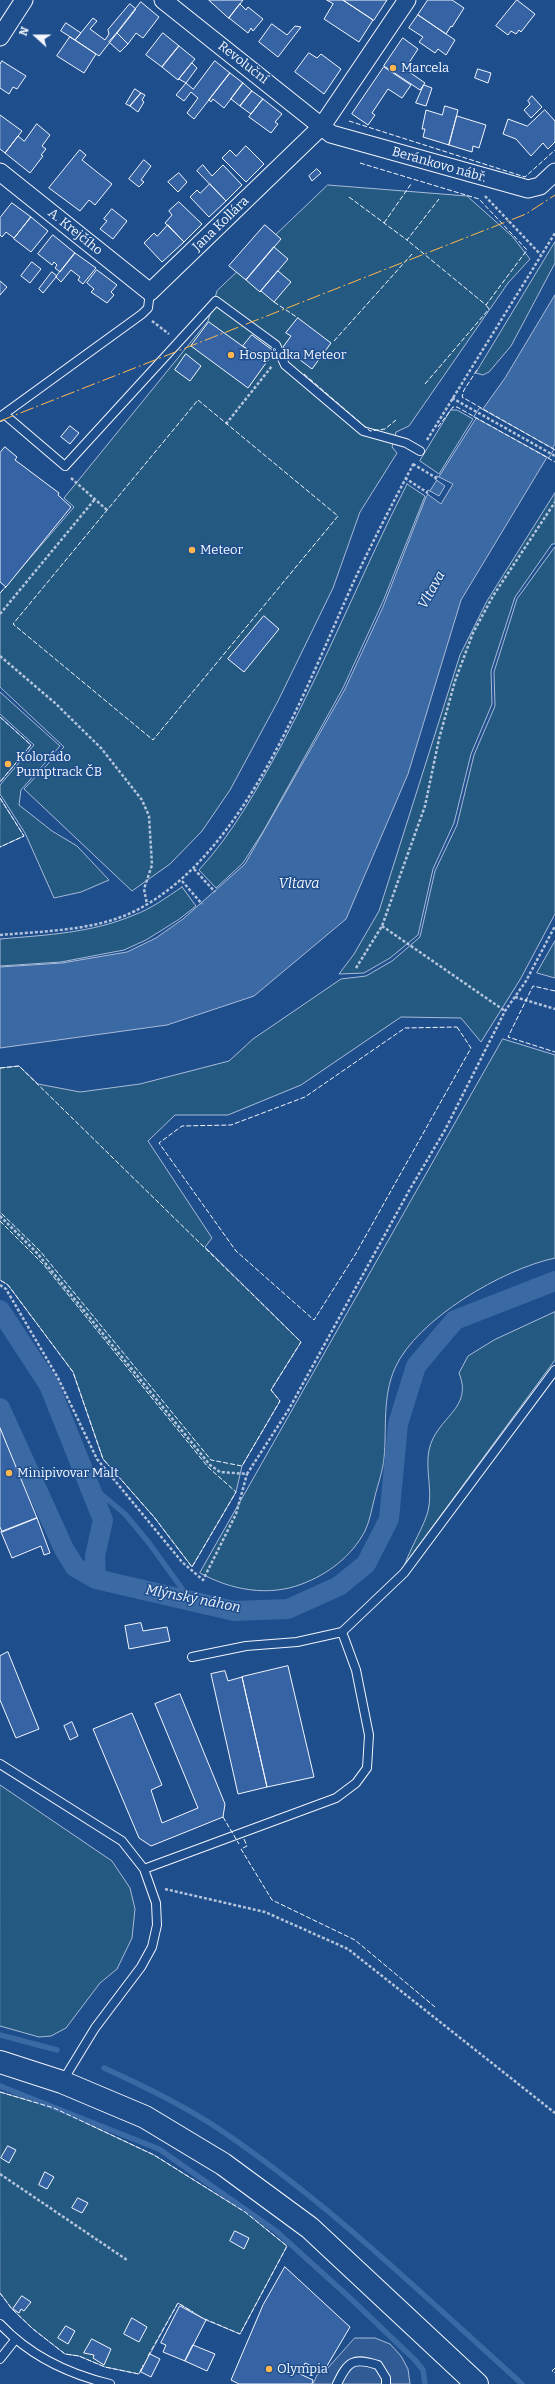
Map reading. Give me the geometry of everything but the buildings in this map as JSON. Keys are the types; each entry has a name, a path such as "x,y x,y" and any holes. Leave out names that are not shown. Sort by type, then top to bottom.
{"main road":[{"path":"0,2062 62,2082 145,2117 223,2164 310,2228 465,2379"}],"street":[{"path":"0,37 24,0"},
{"name":"Revoluční","path":"163,0 322,126"},
{"name":"Jana Kollára","path":"150,292 322,126 407,0"},
{"name":"Beránkovo nábř.","path":"322,126 331,134 528,190 540,186 555,172"},
{"name":"A. Krejčího","path":"0,172 150,292"}],"lane":[{"path":"150,292 148,308 142,314 2,415 65,466 216,301 276,345 285,366 362,431 406,443 420,451"},
{"path":"192,1657 246,1646 298,1642 342,1632 404,1573 555,1370"},
{"path":"144,1869 336,1798 356,1783 367,1768 369,1735 356,1670 342,1632"},
{"path":"0,1764 122,1841 144,1869 152,1886 156,1903 157,1924 152,1947 141,1967 95,2028 62,2082"},
{"path":"0,2324 15,2340 60,2368 82,2377 110,2384"},
{"path":"0,2359 15,2340"},
{"path":"337,2384 345,2368 354,2361 364,2360 378,2365 386,2378 386,2384"}],"path":[{"path":"486,178 482,194 541,255"},
{"path":"0,935 96,924 132,912 182,881 217,842 276,749 309,684 355,580 405,478 452,398 555,233"},
{"path":"148,318 171,335"},
{"path":"226,424 280,355"},
{"path":"452,398 555,456"},
{"path":"413,464 438,479"},
{"path":"65,466 61,470 107,510"},
{"path":"405,478 428,493"},
{"path":"0,614 95,499"},
{"path":"356,968 382,926 425,806 449,703 473,633 493,596 555,502"},
{"path":"0,656 55,703 101,748 142,800 149,816 152,865 144,889 147,904"},
{"path":"194,869 215,892"},
{"path":"182,881 202,904"},
{"path":"382,926 505,1011"},
{"path":"0,1285 6,1289 58,1378 97,1459 182,1562 203,1580 236,1514 247,1474 289,1409 410,1189 445,1130 505,1011 526,981 555,926"},
{"path":"515,997 555,1009"},
{"path":"0,1216 37,1252 210,1465 220,1472 247,1474"},
{"path":"152,1886 265,1912 348,1949 555,2113"},
{"path":"0,2174 127,2260"}],"shaded area":[{"name":"Meteor","path":"328,185 467,196 512,236 530,259 508,283 409,426 396,432 392,447 397,453 360,512 333,588 278,701 230,790 202,831 170,864 132,891 24,789 64,747 0,687 0,593 74,507 64,498 208,321 217,291"},
{"path":"555,242 555,263 511,346 489,372 483,375 476,373"},
{"path":"451,410 457,410 473,419 439,474 420,461"},
{"path":"407,484 425,496 384,599 343,688 264,830 243,863 216,888 199,870 234,826 281,746 314,681"},
{"path":"555,493 555,544 552,544 515,597 491,671 492,704 471,754 454,823 433,869 418,935 390,958 364,973 339,974 354,954 379,911 460,655 487,601"},
{"path":"555,547 555,914 521,978 481,1042 461,1018 401,1017 301,1085 228,1115 175,1115 148,1141 212,1238 205,1247 301,1342 271,1390 280,1401 242,1466 236,1492 192,1567 154,1517 103,1459 73,1372 8,1285 0,1280 0,1068 19,1066 38,1084 80,1092 140,1084 229,1061 253,1039 341,979 366,976 392,961 420,937 435,871 457,825 474,755 495,706 494,672 517,599"},
{"path":"0,692 60,746 21,790 19,805 52,831 77,846 109,880 81,892 54,898 25,833 0,794 0,785 34,745 0,714"},
{"name":"Kolorádo Pumptrack ČB","path":"0,717 31,745 0,782"},
{"name":"Kolorádo Pumptrack ČB","path":"0,798 24,836 0,847"},
{"path":"182,887 196,906 178,920 146,940 124,950 61,962 0,966 0,939 68,932 102,926 147,910"},
{"path":"555,941 555,978 537,973"},
{"path":"503,1039 555,1055 555,1258 511,1273 464,1299 422,1332 406,1350 395,1368 388,1390 382,1472 368,1523 365,1531 346,1557 330,1570 312,1580 289,1588 276,1590 250,1590 224,1584 200,1573"},
{"path":"555,1312 555,1360 405,1564 428,1511 430,1496 428,1465 429,1450 439,1429 452,1413 462,1396 462,1385 459,1373 468,1356 494,1340"},
{"path":"0,1785 112,1861 130,1888 135,1909 132,1938 117,1969 100,1983 66,2028 51,2036 39,2037 0,2026"},
{"path":"0,2092 54,2108 154,2155 245,2212 287,2246 240,2334 206,2320 178,2303 139,2374 105,2367 79,2356 65,2354 33,2329 12,2309 0,2293"},
{"path":"355,2338 375,2338 390,2344 401,2356 408,2369 410,2384 313,2384 317,2375 325,2371"}],"water":[{"name":"Vltava","path":"555,295 555,444 461,600 408,774 346,919 254,996 167,1025 0,1048 0,967 62,963 127,952 156,938 183,919 245,864 345,689 383,607 426,497 475,420 505,378"}],"pier":[{"path":"480,408 554,449 549,458 474,417"},
{"path":"437,476 453,484 441,504 426,493 428,490 439,496 445,486 435,479"}],"waterway":[{"name":"Mlýnský náhon","path":"0,1310 49,1385 103,1520 95,1556 96,1579 234,1611 288,1609 339,1586 366,1564 389,1519 398,1424 416,1366 455,1320 555,1281"},
{"path":"0,1408 64,1549 75,1567 96,1579"},
{"path":"88,1483 125,1514 149,1543 191,1601"},
{"path":"0,2035 57,2050"},
{"path":"104,2068 191,2112 219,2129 260,2158 375,2251 522,2384"},
{"path":"0,2086 159,2149 276,2231 349,2297 415,2360 423,2370 425,2384"}],"fence":[{"path":"349,121 525,177 555,150"},
{"path":"360,163 479,199 527,250 486,305 407,240 439,199"},
{"path":"384,223 411,184"},
{"path":"349,197 407,240"},
{"path":"334,341 412,254"},
{"path":"274,302 298,318"},
{"path":"425,384 489,309 486,305"},
{"path":"477,370 464,390 462,397 555,450"},
{"path":"304,374 370,431 385,429 396,420"},
{"path":"198,400 338,516 153,740 13,624 198,400"},
{"path":"438,427 453,407 457,407 555,462"},
{"path":"0,593 6,587"},
{"path":"0,717 31,745 0,782"},
{"path":"0,798 24,836 0,847"},
{"path":"555,991 533,986 508,1037 555,1052"},
{"path":"457,1027 471,1048 355,1255 314,1320 236,1251 159,1143 182,1126 231,1125 305,1097 405,1028 457,1027"},
{"path":"0,1068 19,1066 301,1342 271,1390 280,1401 242,1466 211,1460 40,1251 0,1212"},
{"path":"0,1221 44,1265 208,1467 236,1492 192,1567 154,1517 103,1459 73,1372 8,1285 0,1280"},
{"path":"223,1817 239,1844"},
{"path":"244,1839 247,1846 241,1849 272,1900 355,1940 435,2007"},
{"path":"0,2092 54,2108 154,2155 245,2212 287,2246 240,2334 205,2319"},
{"path":"0,2293 12,2309 33,2329 65,2354 79,2356 105,2367 139,2374 143,2365"},
{"path":"148,2356 178,2303 193,2312"},
{"path":"555,2368 552,2371 555,2373"}],"power":[{"path":"0,421 526,214 555,195"}],"place":[{"name":"Marcela","path":"393,68"},
{"name":"Hospůdka Meteor","path":"231,355"},
{"name":"Meteor","path":"192,550"},
{"name":"Kolorádo Pumptrack ČB","path":"8,764"},
{"name":"Minipivovar Malt","path":"9,1473"},
{"name":"Olympia","path":"269,2369"}]}
